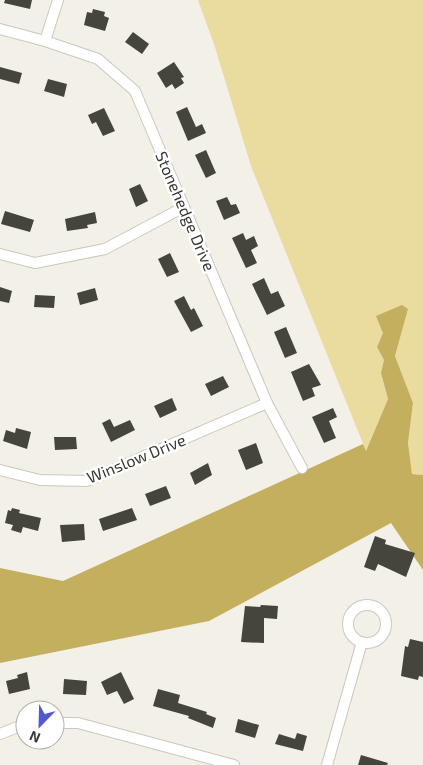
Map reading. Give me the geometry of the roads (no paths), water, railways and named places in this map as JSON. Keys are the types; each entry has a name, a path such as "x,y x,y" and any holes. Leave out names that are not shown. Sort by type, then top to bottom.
{"street":[{"path":"46,41 58,0"},
{"name":"Stonehedge Drive","path":"0,29 46,41 98,59 134,91 268,403 302,468"},
{"path":"0,254 35,263 105,249 184,207"},
{"name":"Winslow Drive","path":"0,470 40,480 87,481 268,403"},
{"path":"327,765 362,642"},
{"path":"65,723 78,723 234,765"},
{"path":"0,734 15,728"}]}
